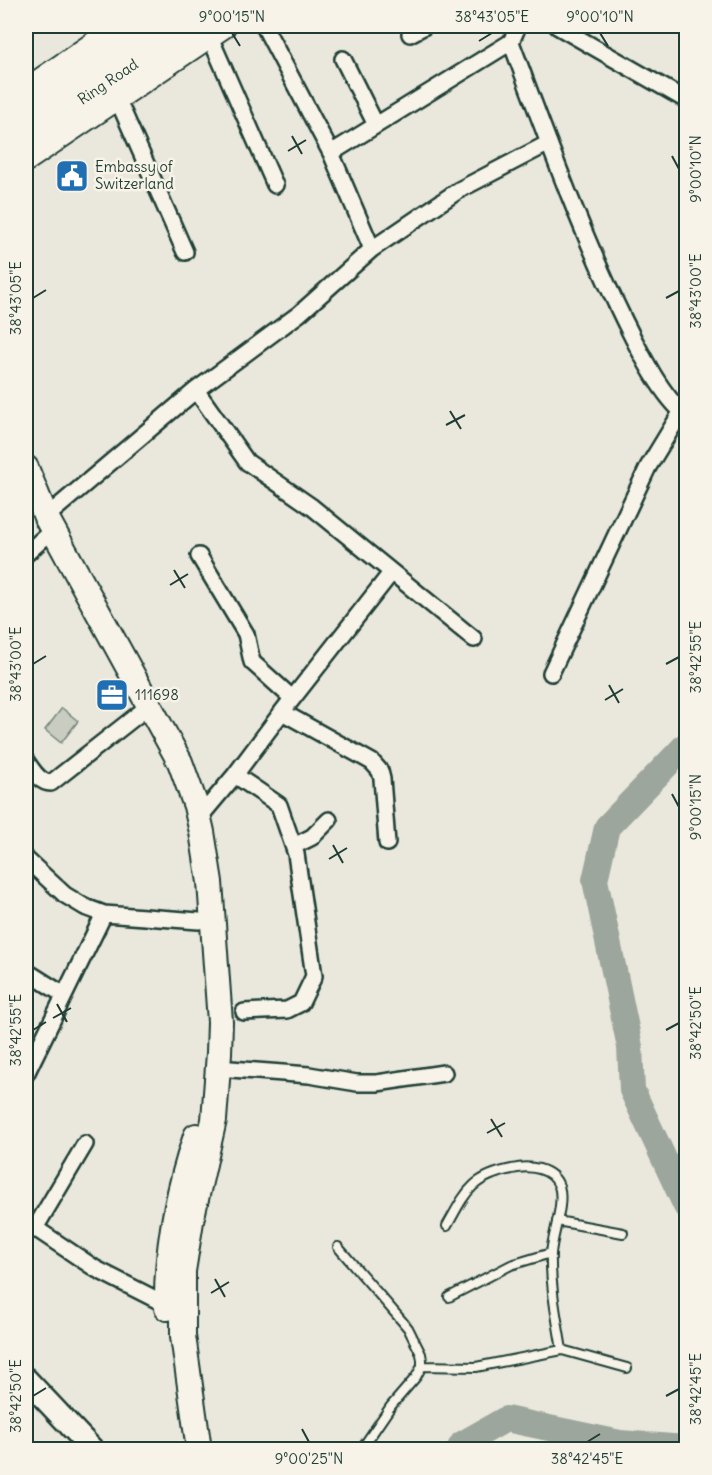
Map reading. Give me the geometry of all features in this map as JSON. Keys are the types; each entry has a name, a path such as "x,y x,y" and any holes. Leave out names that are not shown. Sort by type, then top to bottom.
{"highway":[{"name":"Ring Road","path":"26,113 156,26"},
{"name":"Ring Road","path":"26,137 130,68 207,29"}],"main road":[{"path":"26,91 121,26"},
{"path":"26,159 117,98 207,29"},
{"path":"26,468 47,526 168,766 185,813 190,839 206,993 206,1091 202,1119 188,1161 170,1238 166,1273 184,1344 200,1449"},
{"path":"26,487 180,762 199,818 210,882 220,1022 214,1120 175,1303 170,1349 187,1449"}],"street":[{"path":"264,26 331,153 372,249"},
{"path":"410,34 425,26"},
{"path":"331,153 511,42 518,26"},
{"path":"557,26 687,100"},
{"path":"207,29 275,185"},
{"path":"511,42 583,232 635,342 658,382 684,413 648,467 551,673"},
{"path":"343,59 376,125"},
{"path":"117,98 185,252"},
{"path":"26,554 47,526 196,390 299,314 372,249 459,190 549,143"},
{"path":"196,390 247,462 312,507 474,639"},
{"path":"199,556 246,634 252,662 292,698"},
{"path":"199,818 235,775 292,698 391,573"},
{"path":"282,712 372,762 380,771 387,843"},
{"path":"26,761 41,779 46,783 51,783 140,713"},
{"path":"235,775 279,805 294,846 314,976 301,1003 294,1007 287,1010 244,1012"},
{"path":"294,846 312,837 329,820"},
{"path":"26,859 65,895 85,907 104,914 199,921"},
{"path":"26,1074 104,914"},
{"path":"26,971 64,995"},
{"path":"218,1068 309,1075 357,1083 377,1083 444,1073"},
{"path":"85,1144 30,1226 96,1269 175,1303"},
{"path":"26,1379 93,1449"}],"lane":[{"path":"447,1226 464,1196 478,1180 498,1172 526,1166 536,1167 554,1178 560,1187 551,1253 552,1281 562,1350"},
{"path":"557,1221 623,1233"},
{"path":"338,1247 408,1328 421,1354 422,1366 409,1388 391,1406 361,1449"},
{"path":"449,1297 511,1265 551,1253"},
{"path":"422,1366 476,1367 562,1350 627,1368"}],"shaded area":[{"path":"62,708 78,721 61,743 45,730"}],"waterway":[{"path":"686,745 607,827 595,880 630,1047 632,1090 686,1206"},
{"path":"459,1450 462,1444 506,1419 620,1443 686,1448"}],"place":[{"name":"Embassy of Switzerland","path":"72,176"},
{"name":"111698","path":"112,695"}]}
